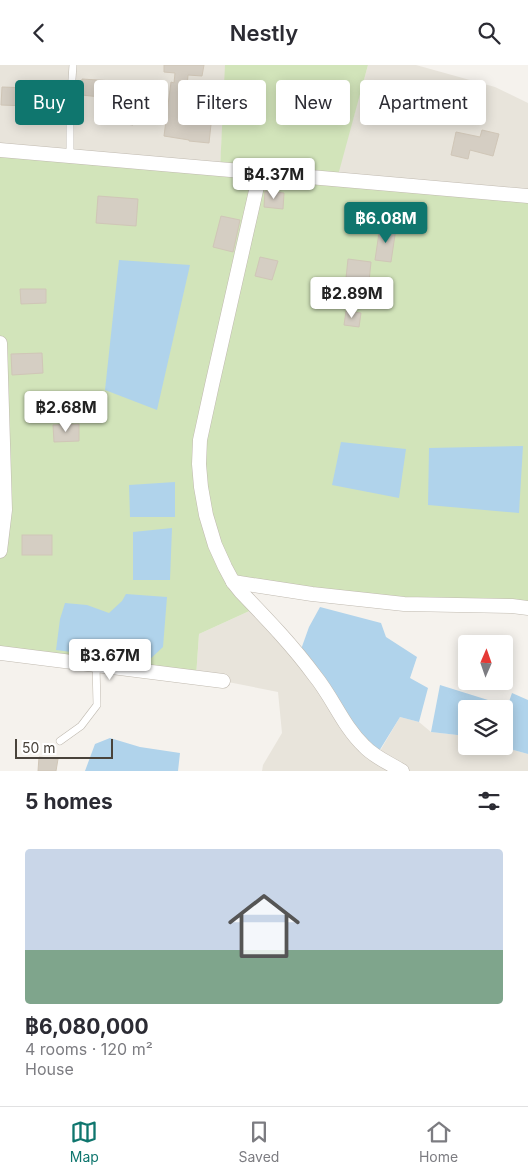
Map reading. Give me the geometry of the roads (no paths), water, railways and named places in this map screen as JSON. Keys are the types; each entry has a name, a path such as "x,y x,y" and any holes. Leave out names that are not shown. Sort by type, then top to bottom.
{"street":[{"path":"0,150 528,196"},
{"path":"260,173 200,441 199,465 206,515 215,545 224,567 233,582 299,655 353,735 376,756 402,771"},
{"path":"0,343 5,510 0,551"},
{"path":"233,582 312,594 404,604 528,608"},
{"path":"0,653 223,681"}],"lane":[{"path":"70,156 70,107 73,65"},
{"path":"60,741 81,726 97,705 96,665"}],"water":[{"path":"119,260 190,265 157,410 105,390"},
{"path":"341,442 406,449 399,498 332,485"},
{"path":"523,446 519,513 428,505 429,448"},
{"path":"175,482 175,517 130,517 129,485"},
{"path":"172,528 170,580 133,580 133,532"},
{"path":"126,594 167,597 163,647 147,662 56,650 60,619 65,603 87,605 109,613 122,601"},
{"path":"320,607 381,623 386,637 417,657 410,678 428,688 419,722 400,717 376,756 299,655 309,627"},
{"path":"440,685 488,700 458,700 458,735 431,732"},
{"path":"512,693 528,700 528,754 513,750 513,700 510,700"},
{"path":"110,738 140,747 180,753 178,771 85,771 95,744"}]}
